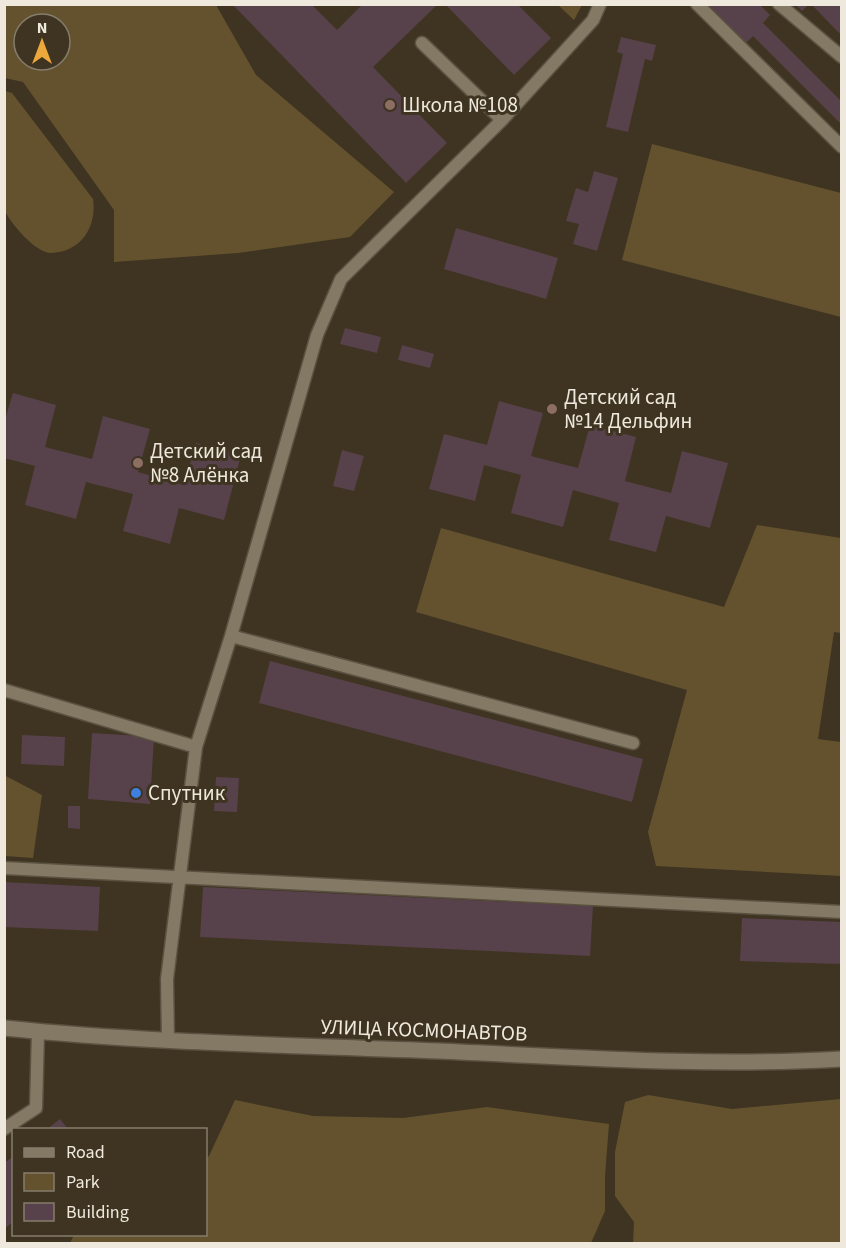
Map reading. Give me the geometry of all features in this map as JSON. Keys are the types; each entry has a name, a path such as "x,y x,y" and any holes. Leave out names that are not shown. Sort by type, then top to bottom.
{"street":[{"name":"УЛИЦА КОСМОНАВТОВ","path":"4,1028 168,1040 534,1055 754,1061 842,1059"}],"lane":[{"path":"168,1040 167,979 196,747 231,636 317,335 341,279 502,120 593,20 600,4"},
{"path":"697,4 842,147"},
{"path":"779,4 842,57"},
{"path":"422,43 502,120"},
{"path":"231,636 633,743"},
{"path":"4,690 196,747"},
{"path":"4,868 179,879 842,912"},
{"path":"4,1129 36,1108 38,1032"}],"green space":[{"path":"5,4 216,5 256,75 394,192 350,237 238,253 114,262 114,210 23,82 5,78"},
{"path":"558,5 582,5 574,20"},
{"path":"5,91 12,93 93,199 94,209 90,228 79,243 62,252 45,252 31,243 18,230 5,211 3,134"},
{"path":"652,144 841,193 841,317 622,260"},
{"path":"757,525 841,538 841,633 834,632 818,739 841,742 841,876 656,866 648,832 687,690 416,612 441,528 724,607"},
{"path":"4,775 42,795 33,858 5,856"},
{"path":"648,1095 732,1109 841,1099 841,1243 633,1243 634,1222 615,1196 615,1152 625,1102"},
{"path":"235,1100 313,1116 403,1118 487,1107 609,1124 605,1211 591,1243 70,1243 74,1236 207,1236 207,1158"}],"building":[{"path":"232,4 311,4 337,30 363,4 438,4 373,67 447,143 406,183"},
{"path":"445,4 517,4 551,38 514,75"},
{"path":"704,4 759,4 770,15 763,23 842,102 842,125 753,36 742,47"},
{"path":"795,4 809,4 802,11"},
{"path":"811,4 842,4 842,30 839,33"},
{"path":"621,37 656,45 652,61 645,59 628,132 606,127 623,54 617,52"},
{"path":"594,171 618,178 597,251 573,244 579,224 566,221 576,188 588,192"},
{"path":"456,228 558,258 546,299 444,269"},
{"path":"345,328 381,337 377,353 340,344"},
{"path":"402,345 434,354 430,368 398,360"},
{"path":"13,393 56,405 45,447 92,459 103,416 150,429 138,472 184,485 196,443 241,455 224,520 179,508 170,544 123,531 133,494 86,482 76,519 25,505 35,466 4,458 4,423"},
{"path":"499,401 543,413 531,456 578,468 590,425 636,437 625,481 671,493 682,451 728,463 710,528 666,516 656,552 609,540 619,503 573,490 563,527 511,513 521,475 484,465 475,501 429,489 444,434 487,445"},
{"path":"342,450 364,456 354,491 333,486"},
{"path":"270,661 643,759 632,802 259,703"},
{"path":"92,733 154,737 150,804 88,799"},
{"path":"22,735 65,737 64,766 21,764"},
{"path":"216,777 239,778 237,812 214,811"},
{"path":"68,806 80,806 80,829 68,828"},
{"path":"4,882 100,887 98,931 4,927"},
{"path":"203,887 593,906 590,956 200,937"},
{"path":"742,918 842,922 842,964 740,961"},
{"path":"60,1119 67,1128 49,1128"},
{"path":"12,1157 12,1223 4,1229 4,1163"}],"place":[{"name":"Школа №108","path":"390,105"},
{"name":"Детский сад №14 Дельфин","path":"552,409"},
{"name":"Детский сад №8 Алёнка","path":"138,463"},
{"name":"Спутник","path":"136,793"}]}
